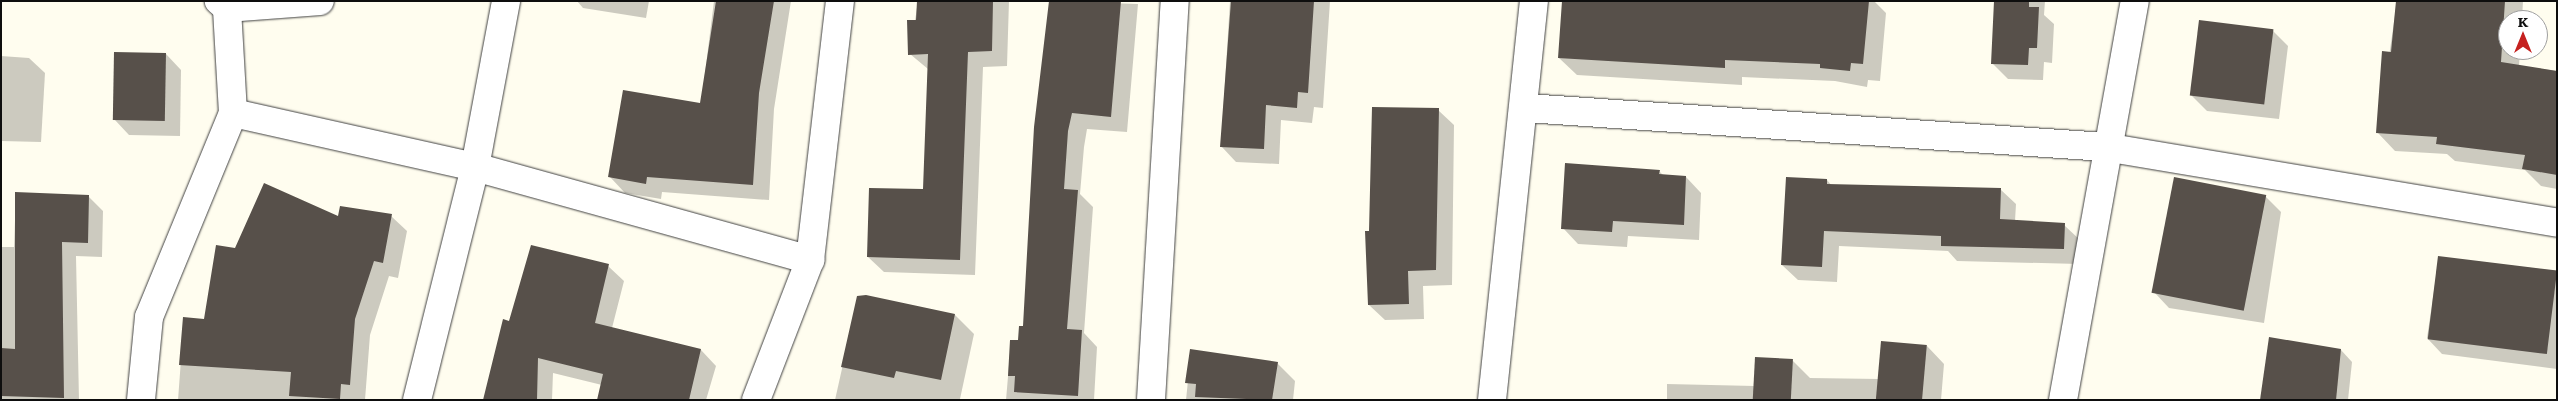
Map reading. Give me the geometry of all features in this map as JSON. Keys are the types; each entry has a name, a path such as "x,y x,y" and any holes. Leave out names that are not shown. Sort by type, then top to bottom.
{"street":[{"path":"141,400 149,318 233,113 223,5 320,1"},
{"path":"417,400 474,167 506,1"},
{"path":"756,400 810,260 840,1"},
{"path":"1151,400 1175,1"},
{"path":"1492,400 1526,108 1534,1"},
{"path":"2063,400 2106,147 2136,1"},
{"path":"1526,108 2106,147 2557,223"},
{"path":"233,113 474,167 810,260"}],"building":[{"path":"716,1 774,1 759,93 753,185 647,177 646,184 608,177 623,90 700,103"},
{"path":"917,1 993,1 992,51 968,52 960,260 867,257 869,188 923,189 928,54 908,55 907,20 916,20"},
{"path":"1049,1 1121,1 1111,117 1072,113 1068,131 1064,189 1078,190 1067,329 1082,330 1078,396 1014,392 1015,376 1008,376 1010,340 1018,340 1019,326 1023,326 1034,127"},
{"path":"1231,1 1314,1 1308,93 1298,92 1297,108 1266,105 1264,149 1220,147"},
{"path":"1562,1 1869,1 1863,64 1851,63 1850,71 1820,68 1820,64 1725,60 1725,68 1558,58"},
{"path":"1994,1 2029,1 2029,7 2039,7 2037,48 2029,48 2028,65 1991,64"},
{"path":"2396,1 2505,1 2504,10 2498,10 2498,60 2557,71 2557,175 2522,169 2525,155 2436,144 2437,137 2376,133 2382,51 2391,52"},
{"path":"2199,20 2273,29 2264,105 2190,95"},
{"path":"114,52 166,53 165,121 113,120"},
{"path":"1372,107 1439,108 1436,270 1408,271 1409,304 1368,305 1365,231 1369,231"},
{"path":"1565,163 1660,170 1659,174 1686,176 1684,225 1613,221 1612,232 1561,229"},
{"path":"1786,177 1827,179 1827,184 2001,188 2000,219 2065,223 2064,249 1941,246 1941,236 1824,231 1822,267 1781,265"},
{"path":"2174,177 2266,195 2244,311 2151,293"},
{"path":"264,183 338,216 340,206 392,214 383,263 374,261 355,319 350,385 341,384 340,399 289,396 291,372 179,365 183,317 204,319 216,245 235,248"},
{"path":"15,192 89,195 88,243 62,242 64,398 1,396 1,348 15,349"},
{"path":"531,245 609,264 595,323 701,349 689,400 597,400 603,374 538,358 537,400 483,400 503,319 509,321"},
{"path":"2438,256 2557,271 2547,354 2428,339"},
{"path":"866,295 955,314 941,380 896,371 894,378 841,367 857,296"},
{"path":"2269,337 2341,349 2336,400 2260,400"},
{"path":"1881,341 1927,345 1922,400 1876,400"},
{"path":"1190,349 1278,362 1272,400 1195,397 1196,384 1185,383"},
{"path":"1755,357 1793,359 1791,400 1753,400"}]}
